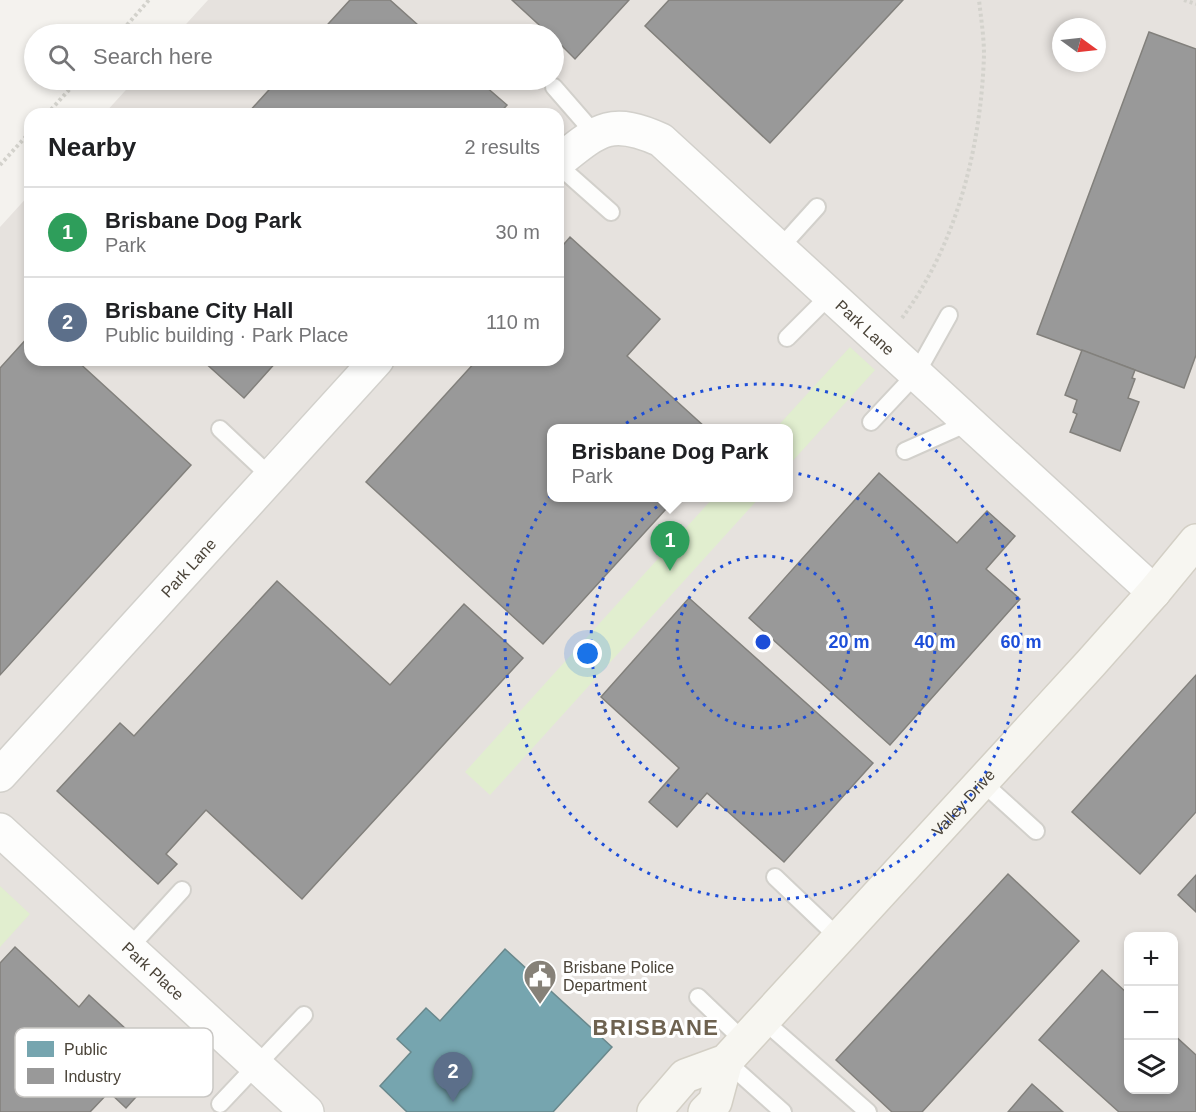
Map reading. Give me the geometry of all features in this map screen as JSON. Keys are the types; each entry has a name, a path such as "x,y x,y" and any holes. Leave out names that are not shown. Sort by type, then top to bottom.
{"main road":[{"name":"Valley Drive","path":"654,1112 686,1076 744,1040 982,782 1195,545"},
{"name":"Valley Drive","path":"705,1112 715,1102 744,1040"}],"street":[{"name":"Park Lane","path":"594,133 617,128 639,130 661,140 1154,592"},
{"path":"564,158 594,133"},
{"name":"Park Lane","path":"3,767 372,366"},
{"name":"Park Place","path":"0,830 307,1112"}],"lane":[{"path":"557,90 594,133"},
{"path":"564,169 611,212"},
{"path":"779,249 817,207"},
{"path":"787,338 830,295"},
{"path":"870,422 916,374 949,315"},
{"path":"905,452 968,423"},
{"path":"220,429 271,477"},
{"path":"982,782 1036,831"},
{"path":"775,878 839,938"},
{"path":"129,948 182,890"},
{"path":"698,998 744,1040 868,1112"},
{"path":"220,1104 304,1016"},
{"path":"744,1040 783,1112"}],"path":[{"path":"128,24 148,0"},
{"path":"884,344 919,296 950,229 969,172 980,115 983,63 979,0"},
{"path":"1185,0 1196,4"},
{"path":"52,108 69,90"},
{"path":"0,165 24,139"}],"shaded area":[{"path":"208,0 1196,0 1196,1112 0,1112 0,227 24,201 24,366 564,366 564,108 109,108 126,90 564,90 564,24 186,24"}],"green space":[{"path":"850,347 875,370 793,461 793,424 780,424"},
{"path":"709,502 755,502 490,795 465,772"},
{"path":"0,886 30,914 0,947"}],"building: Public":[{"path":"505,949 612,1047 553,1112 407,1112 380,1086 411,1052 397,1039 426,1008 440,1021"}],"building: Industry":[{"path":"350,0 390,0 417,24 328,24"},
{"path":"512,0 629,0 575,59 564,48 564,24 538,24"},
{"path":"669,0 903,0 770,143 645,26"},
{"path":"1149,32 1196,49 1196,355 1184,388 1037,334"},
{"path":"269,90 490,90 507,105 504,108 252,108"},
{"path":"570,237 660,319 627,356 702,424 547,424 547,502 672,502 543,644 366,482 472,366 564,366 564,244"},
{"path":"24,342 24,366 83,366 191,465 0,675 0,368"},
{"path":"1082,350 1135,370 1132,378 1135,379 1128,398 1139,402 1120,451 1070,432 1077,414 1073,412 1077,400 1065,395"},
{"path":"209,366 273,366 244,398"},
{"path":"879,473 957,543 987,511 1015,536 986,569 1020,599 890,745 749,618"},
{"path":"277,581 390,685 464,604 523,658 302,899 206,810 166,854 177,864 158,884 57,791 120,723 134,736"},
{"path":"689,598 873,763 784,862 707,793 677,827 649,802 679,768 601,697"},
{"path":"1196,675 1196,812 1140,874 1072,812"},
{"path":"1008,874 1079,941 922,1112 892,1112 836,1060"},
{"path":"1196,875 1196,912 1178,895"},
{"path":"15,947 79,1007 89,995 125,1028 15,1028 15,1097 104,1097 90,1112 0,1112 0,963"},
{"path":"1102,970 1124,990 1124,1094 1178,1094 1178,1039 1196,1055 1196,1112 1119,1112 1039,1040"},
{"path":"1032,1084 1063,1112 1008,1112"},
{"path":"114,1097 136,1097 126,1108"}],"place":[{"name":"Brisbane Dog Park","path":"670,571"},
{"name":"Brisbane Police Department","path":"540,1005"},
{"name":"Brisbane City Hall","path":"453,1102"}],"district":[{"name":"BRISBANE","path":"656,1027"}]}
